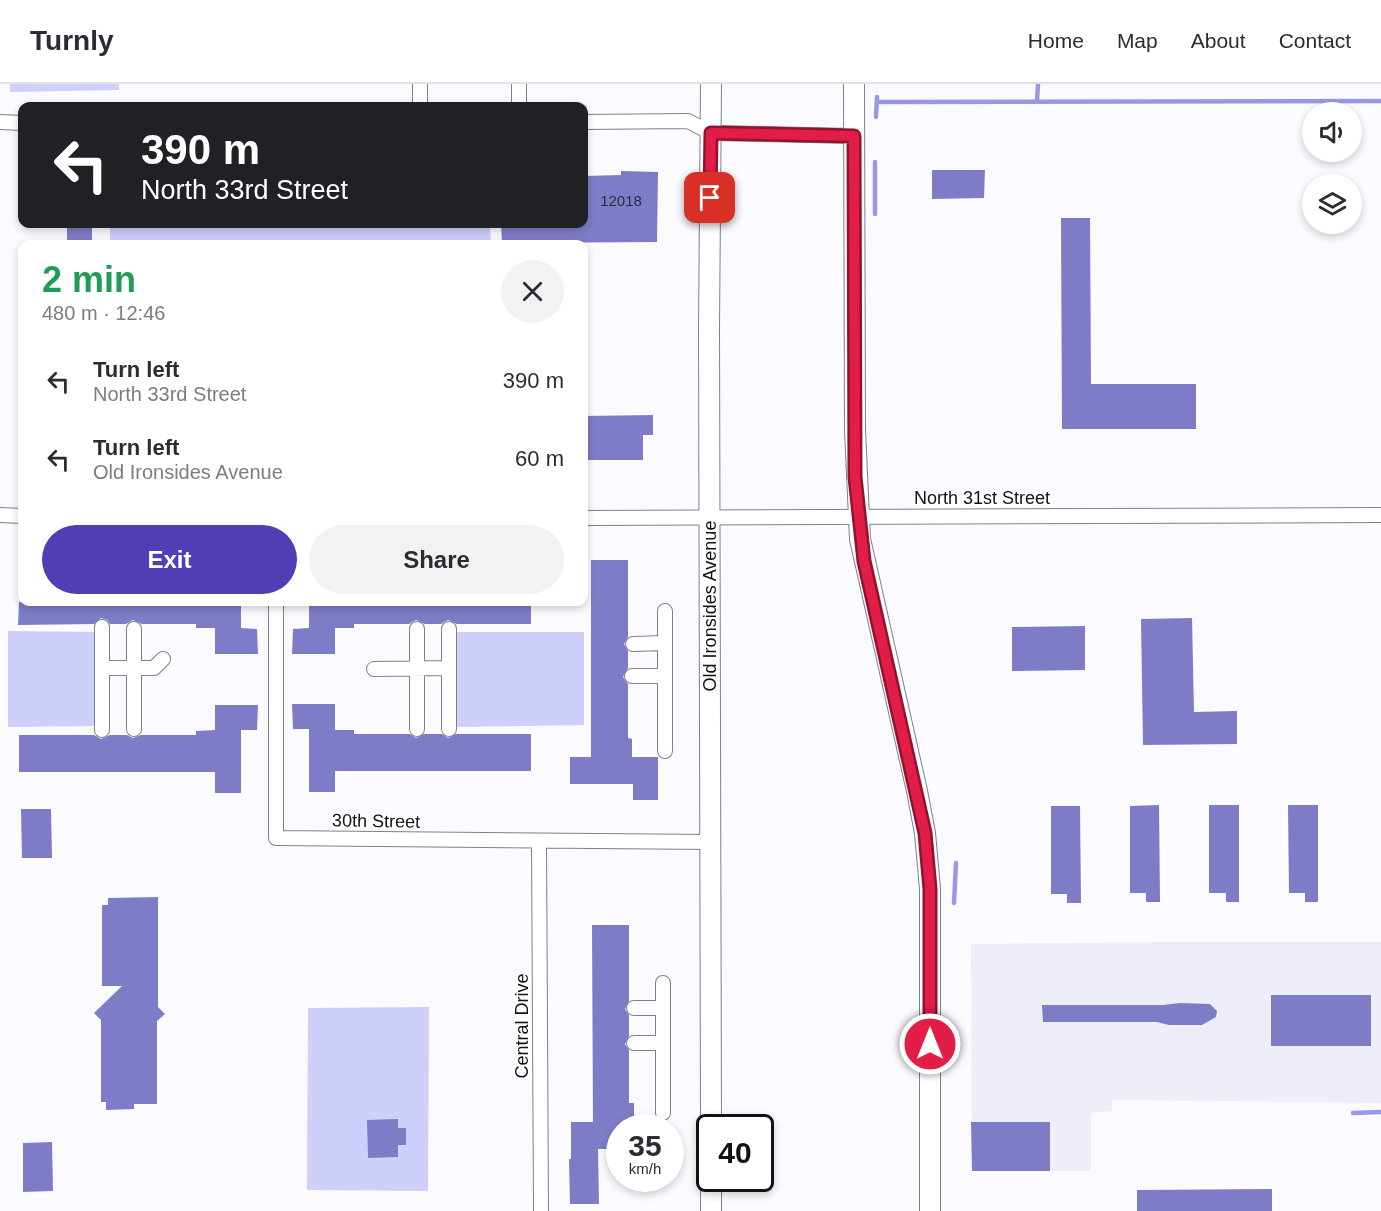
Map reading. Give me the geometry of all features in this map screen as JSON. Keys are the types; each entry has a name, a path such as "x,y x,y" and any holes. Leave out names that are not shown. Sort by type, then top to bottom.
{"street":[{"path":"420,84 420,102"},
{"path":"519,84 519,102"},
{"name":"Old Ironsides Avenue","path":"711,84 711,1114"},
{"path":"854,84 855,430 858,516 864,561 917,791 928,860 930,1211"},
{"path":"588,122 688,121 711,133 854,136"},
{"path":"0,122 18,123"},
{"path":"0,515 18,516"},
{"name":"North 31st Street","path":"588,518 1381,515"},
{"name":"30th Street","path":"276,606 276,838 711,842"},
{"path":"665,611 665,751"},
{"path":"102,627 102,730"},
{"path":"134,629 134,729"},
{"path":"417,629 417,729"},
{"path":"449,629 449,729"},
{"path":"633,644 665,643"},
{"path":"102,668 153,668 163,659"},
{"path":"374,669 449,668"},
{"path":"632,676 665,676"},
{"name":"Central Drive","path":"539,841 541,1211"},
{"path":"663,982 663,1113"},
{"path":"634,1008 662,1008"},
{"path":"634,1043 663,1043"},
{"path":"711,1192 711,1211"}],"shaded area":[{"path":"10,84 119,84 119,90 10,92"},
{"path":"110,228 490,228 491,240 110,240"},
{"path":"8,631 98,632 97,726 8,727"},
{"path":"454,632 584,632 584,725 455,727"},
{"path":"1381,942 1381,1103 1112,1100 1112,1111 1091,1113 1091,1171 972,1171 971,944"},
{"path":"429,1007 428,1191 307,1190 308,1008"}],"building":[{"path":"932,170 985,170 984,198 932,199"},
{"path":"621,171 658,172 657,242 502,240 501,228 588,228 588,176 621,175"},
{"path":"1061,218 1090,218 1091,384 1196,384 1196,429 1062,429"},
{"path":"67,228 92,228 92,240 67,240"},
{"path":"653,415 653,435 643,435 643,460 588,460 588,416"},
{"path":"591,560 628,560 628,637 624,644 628,651 628,668 623,677 628,684 628,738 632,739 632,757 658,757 658,800 633,800 633,784 570,784 570,757 591,757"},
{"path":"19,606 241,606 241,628 257,629 258,654 215,654 215,628 196,628 196,624 142,624 133,620 126,624 110,624 101,618 94,624 18,625"},
{"path":"309,606 531,606 531,624 457,624 448,620 441,624 425,624 416,620 409,624 354,624 354,628 335,628 335,654 292,654 293,629 309,628"},
{"path":"1192,618 1194,712 1237,711 1237,744 1143,745 1141,619"},
{"path":"1085,626 1085,670 1012,671 1012,627"},
{"path":"292,704 335,704 335,730 354,730 354,734 410,734 416,738 424,734 442,734 448,738 456,734 531,734 531,771 335,771 335,792 309,792 309,729 293,729"},
{"path":"215,705 258,705 257,730 241,730 241,793 215,793 215,772 19,772 19,735 94,735 101,739 110,735 127,735 133,738 141,735 196,735 196,731 215,730"},
{"path":"1159,805 1160,902 1146,902 1146,893 1130,893 1130,806"},
{"path":"1209,805 1239,805 1239,902 1226,902 1226,893 1209,893"},
{"path":"1288,805 1318,805 1318,902 1305,902 1305,893 1289,893"},
{"path":"1051,806 1080,806 1081,903 1067,903 1067,894 1051,894"},
{"path":"21,809 51,809 52,858 22,858"},
{"path":"158,897 158,1007 165,1014 157,1021 157,1104 134,1104 134,1109 106,1110 106,1102 101,1102 101,1020 94,1013 122,986 102,986 102,905 108,905 108,898"},
{"path":"592,925 629,925 629,1001 625,1009 629,1015 629,1036 625,1044 629,1050 629,1103 634,1103 634,1114 606,1114 606,1149 598,1149 599,1204 570,1204 571,1122 593,1122"},
{"path":"1271,995 1371,995 1371,1046 1271,1046"},
{"path":"1210,1004 1217,1011 1216,1017 1202,1025 1169,1025 1157,1022 1043,1022 1042,1005"},
{"path":"398,1119 398,1128 406,1128 406,1145 398,1145 398,1157 368,1158 367,1120"},
{"path":"971,1122 1050,1122 1050,1171 972,1171"},
{"path":"52,1142 53,1191 23,1192 23,1143"},
{"path":"1272,1189 1272,1211 1137,1211 1137,1190"}],"waterway":[{"path":"1037,101 1038,84"},
{"path":"876,117 877,97"},
{"path":"877,102 1381,101"},
{"path":"875,162 875,214"},
{"path":"954,903 956,863"},
{"path":"1353,1113 1381,1112"}],"route":[{"path":"710,198 711,133 854,136 855,477 858,516 864,561 925,833 930,889 930,1044"}]}
